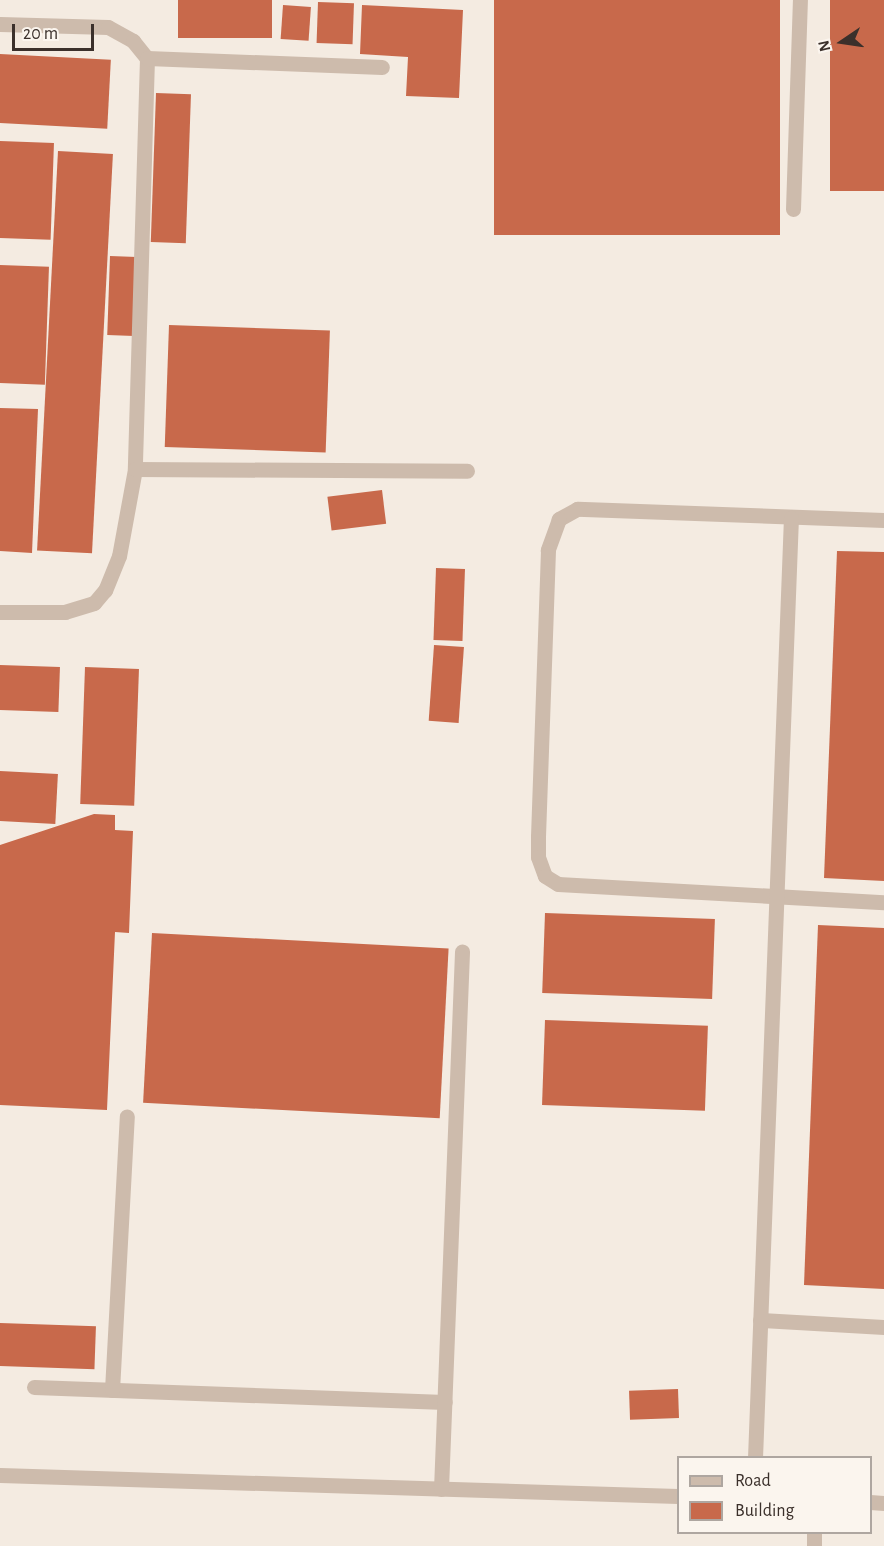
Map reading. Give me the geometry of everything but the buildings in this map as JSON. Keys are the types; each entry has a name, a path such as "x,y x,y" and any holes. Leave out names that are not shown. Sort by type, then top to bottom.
{"street":[{"path":"793,209 800,0"},
{"path":"0,24 108,27 133,41 147,58 135,469 119,556 105,590 94,603 65,612 0,612"},
{"path":"147,58 382,67"},
{"path":"135,469 467,471"},
{"path":"884,520 577,509 559,519 548,550 537,837 538,857 545,876 558,884 884,902"},
{"path":"755,1456 791,518"},
{"path":"441,1489 462,951"},
{"path":"112,1390 127,1116"},
{"path":"760,1320 884,1326"},
{"path":"34,1387 445,1402"},
{"path":"0,1475 677,1496"}]}
